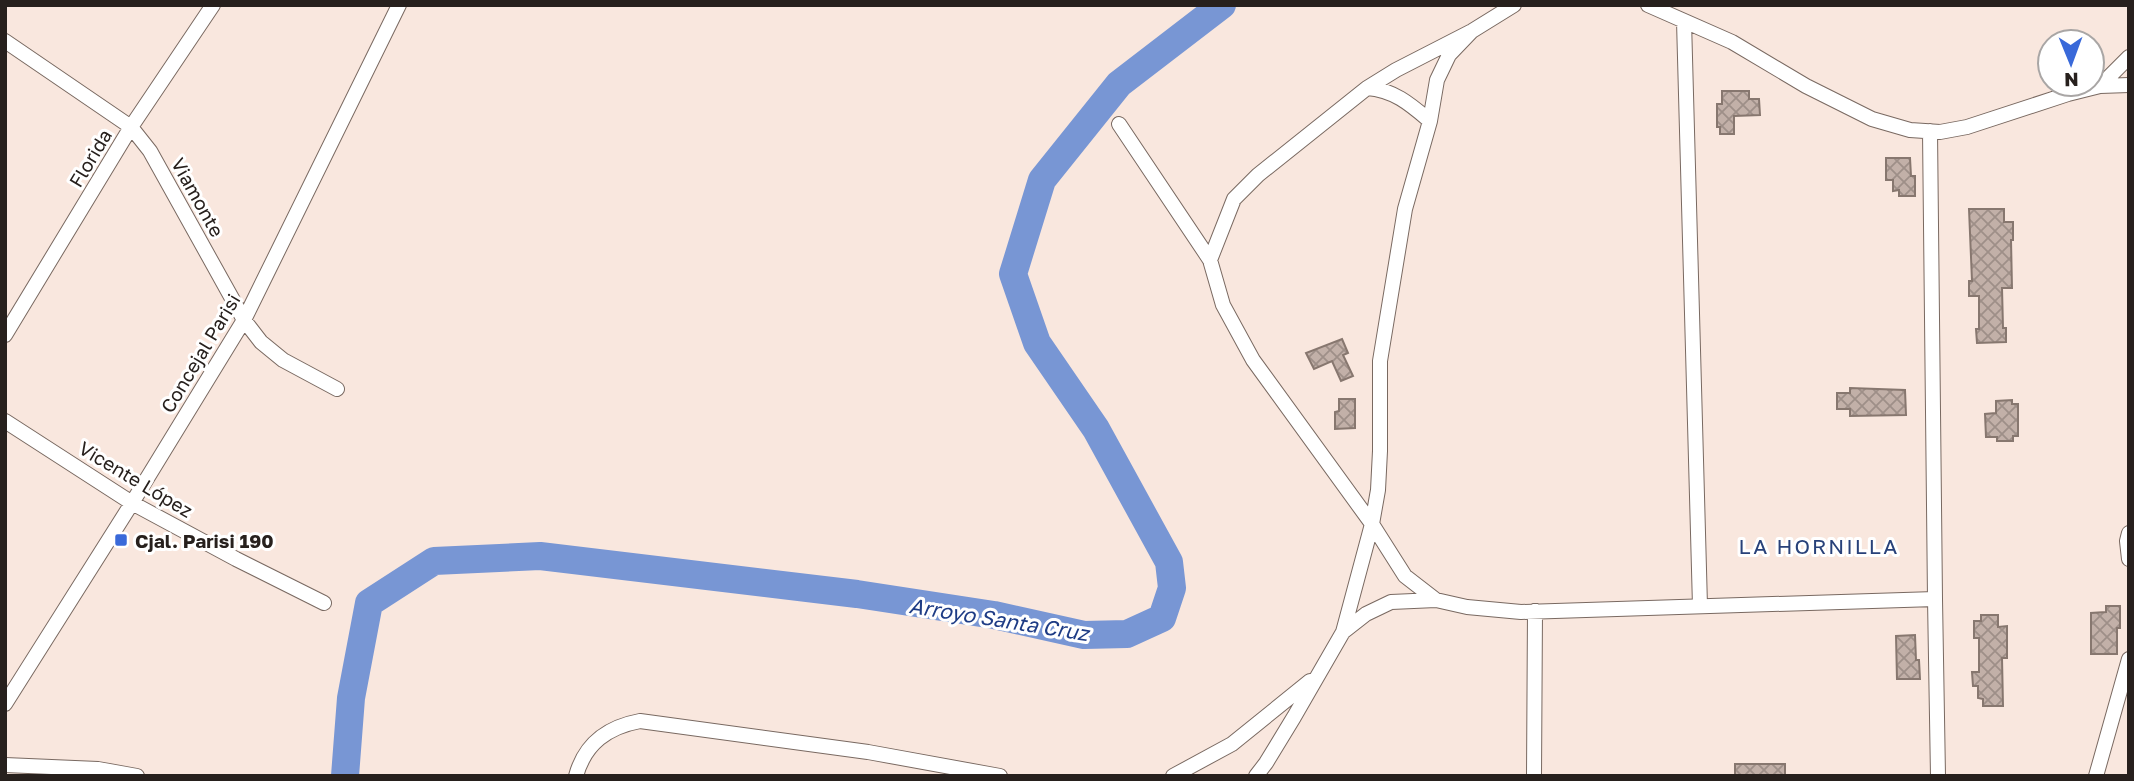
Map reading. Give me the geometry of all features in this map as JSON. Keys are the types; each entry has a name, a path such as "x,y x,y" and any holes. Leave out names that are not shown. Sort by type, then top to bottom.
{"street":[{"name":"Florida","path":"5,335 131,127 213,5"},
{"name":"Concejal Parisi","path":"5,704 244,320 399,5"},
{"path":"1210,260 1234,199 1258,176 1367,88 1514,5"},
{"path":"1648,5 1732,42 1806,86 1872,120 1910,130 1967,127 2056,98"},
{"path":"1684,21 1700,606"},
{"path":"1256,776 1343,632 1372,524 1380,464 1380,361 1405,209 1430,121 1437,80 1449,55 1472,31"},
{"name":"Viamonte","path":"5,41 131,127 150,151 244,320 261,342 284,360 337,389"},
{"path":"2106,80 2129,57"},
{"path":"2106,86 2129,85"},
{"path":"1367,88 1394,94 1430,121"},
{"path":"1119,124 1210,260 1223,305 1253,360 1372,524 1405,576 1436,600"},
{"path":"1930,131 1938,776"},
{"name":"Vicente López","path":"5,421 132,503 324,603"},
{"path":"2129,533 2129,559"},
{"path":"1343,632 1366,614 1391,602 1436,600 1467,607 1535,611 1934,599"},
{"path":"1534,776 1535,611"},
{"path":"2096,776 2129,659"},
{"path":"1173,776 1232,744 1320,673"},
{"path":"576,776 584,754 593,742 622,724 640,721 868,752 1000,776"},
{"path":"5,765 98,769 137,776"}],"building":[{"path":"1722,91 1749,91 1749,99 1759,99 1760,115 1734,116 1734,134 1720,134 1720,127 1717,127 1717,104 1722,104"},
{"path":"1886,158 1910,158 1911,176 1915,176 1915,196 1899,196 1899,190 1893,191 1893,180 1886,180"},
{"path":"1969,209 2004,209 2004,222 2013,222 2012,288 2002,288 2006,342 1977,343 1979,296 1969,296 1969,281 1972,281"},
{"path":"1342,339 1348,353 1343,355 1353,376 1341,381 1332,361 1314,369 1306,353"},
{"path":"1850,388 1905,390 1906,415 1850,416 1850,409 1837,409 1837,393 1850,393"},
{"path":"1339,399 1355,399 1355,428 1335,429 1335,412 1339,411"},
{"path":"2012,400 2012,404 2018,404 2018,436 2013,436 2013,441 1997,441 1997,437 1986,437 1985,414 1996,413 1996,401"},
{"path":"2106,606 2120,606 2117,654 2091,654 2091,613 2106,612"},
{"path":"1981,615 1998,615 1998,627 2007,626 2007,658 2002,658 2003,706 1983,706 1983,699 1978,698 1978,686 1973,686 1972,672 1979,672 1979,638 1974,638 1974,621 1981,621"},
{"path":"1915,635 1920,679 1897,679 1896,636"},
{"path":"1735,764 1785,764 1785,776 1735,776"}],"waterway":[{"name":"Arroyo Santa Cruz","path":"345,776 351,698 369,603 434,561 540,556 857,594 994,615 1084,635 1127,634 1162,618 1172,588 1169,562 1096,429 1037,343 1013,274 1042,180 1119,84 1222,5"}],"place":[{"name":"Cjal. Parisi 190","path":"121,540"}],"district":[{"name":"LA HORNILLA","path":"1819,546"}]}
